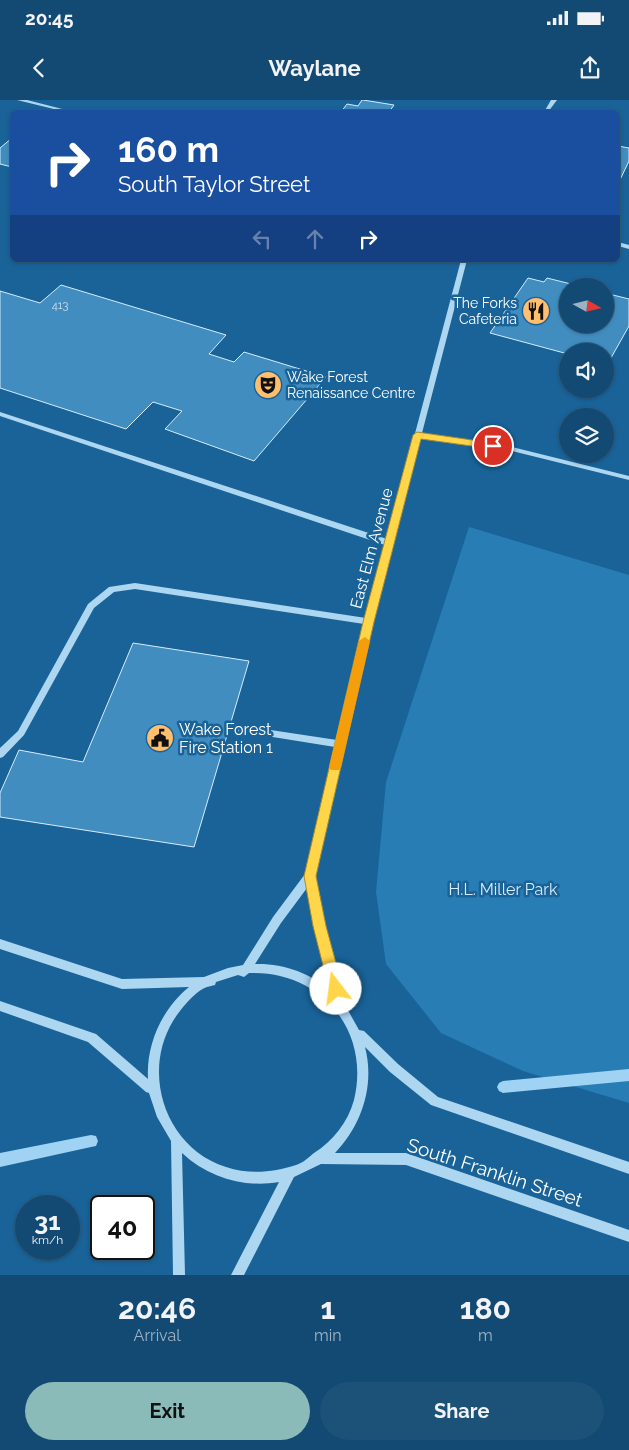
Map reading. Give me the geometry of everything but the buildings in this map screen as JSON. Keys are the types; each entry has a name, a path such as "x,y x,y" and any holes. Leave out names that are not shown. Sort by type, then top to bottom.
{"street":[{"path":"20,100 62,110"},
{"name":"East Elm Avenue","path":"340,1005 319,926 310,876 369,622 463,262"},
{"path":"0,414 390,543"},
{"path":"417,435 512,449 629,478"},
{"path":"0,754 21,733 91,606 112,589 136,586 369,622"},
{"path":"230,727 340,744"},
{"name":"East Elm Avenue","path":"244,972 277,920 310,876"},
{"path":"0,944 122,984 211,982 244,972 282,972 316,982 340,1005 360,1035 394,1068 435,1101 629,1168"},
{"path":"211,982 183,1002 161,1029 151,1058 150,1088 159,1117 176,1143 201,1162 229,1175 260,1177 290,1171 317,1158 340,1139 360,1106 366,1070 360,1035"},
{"path":"0,1006 92,1038 150,1088"},
{"path":"176,1143 179,1275"},
{"name":"South Franklin Street","path":"317,1158 406,1159 629,1236"},
{"path":"237,1275 290,1171"}],"green space":[{"name":"H.L. Miller Park","path":"469,527 629,575 629,1103 523,1071 441,1033 386,964 376,892 386,782"}],"waterway":[{"path":"503,1087 629,1075"},
{"path":"0,1160 91,1141"}],"slow traffic":[{"path":"335,767 365,641"}],"place":[{"name":"The Forks Cafeteria","path":"536,311"},
{"name":"Wake Forest Renaissance Centre","path":"268,385"},
{"name":"Wake Forest Fire Station 1","path":"160,738"}],"route":[{"path":"336,989 319,926 310,876 369,622 417,435 493,446"}]}
